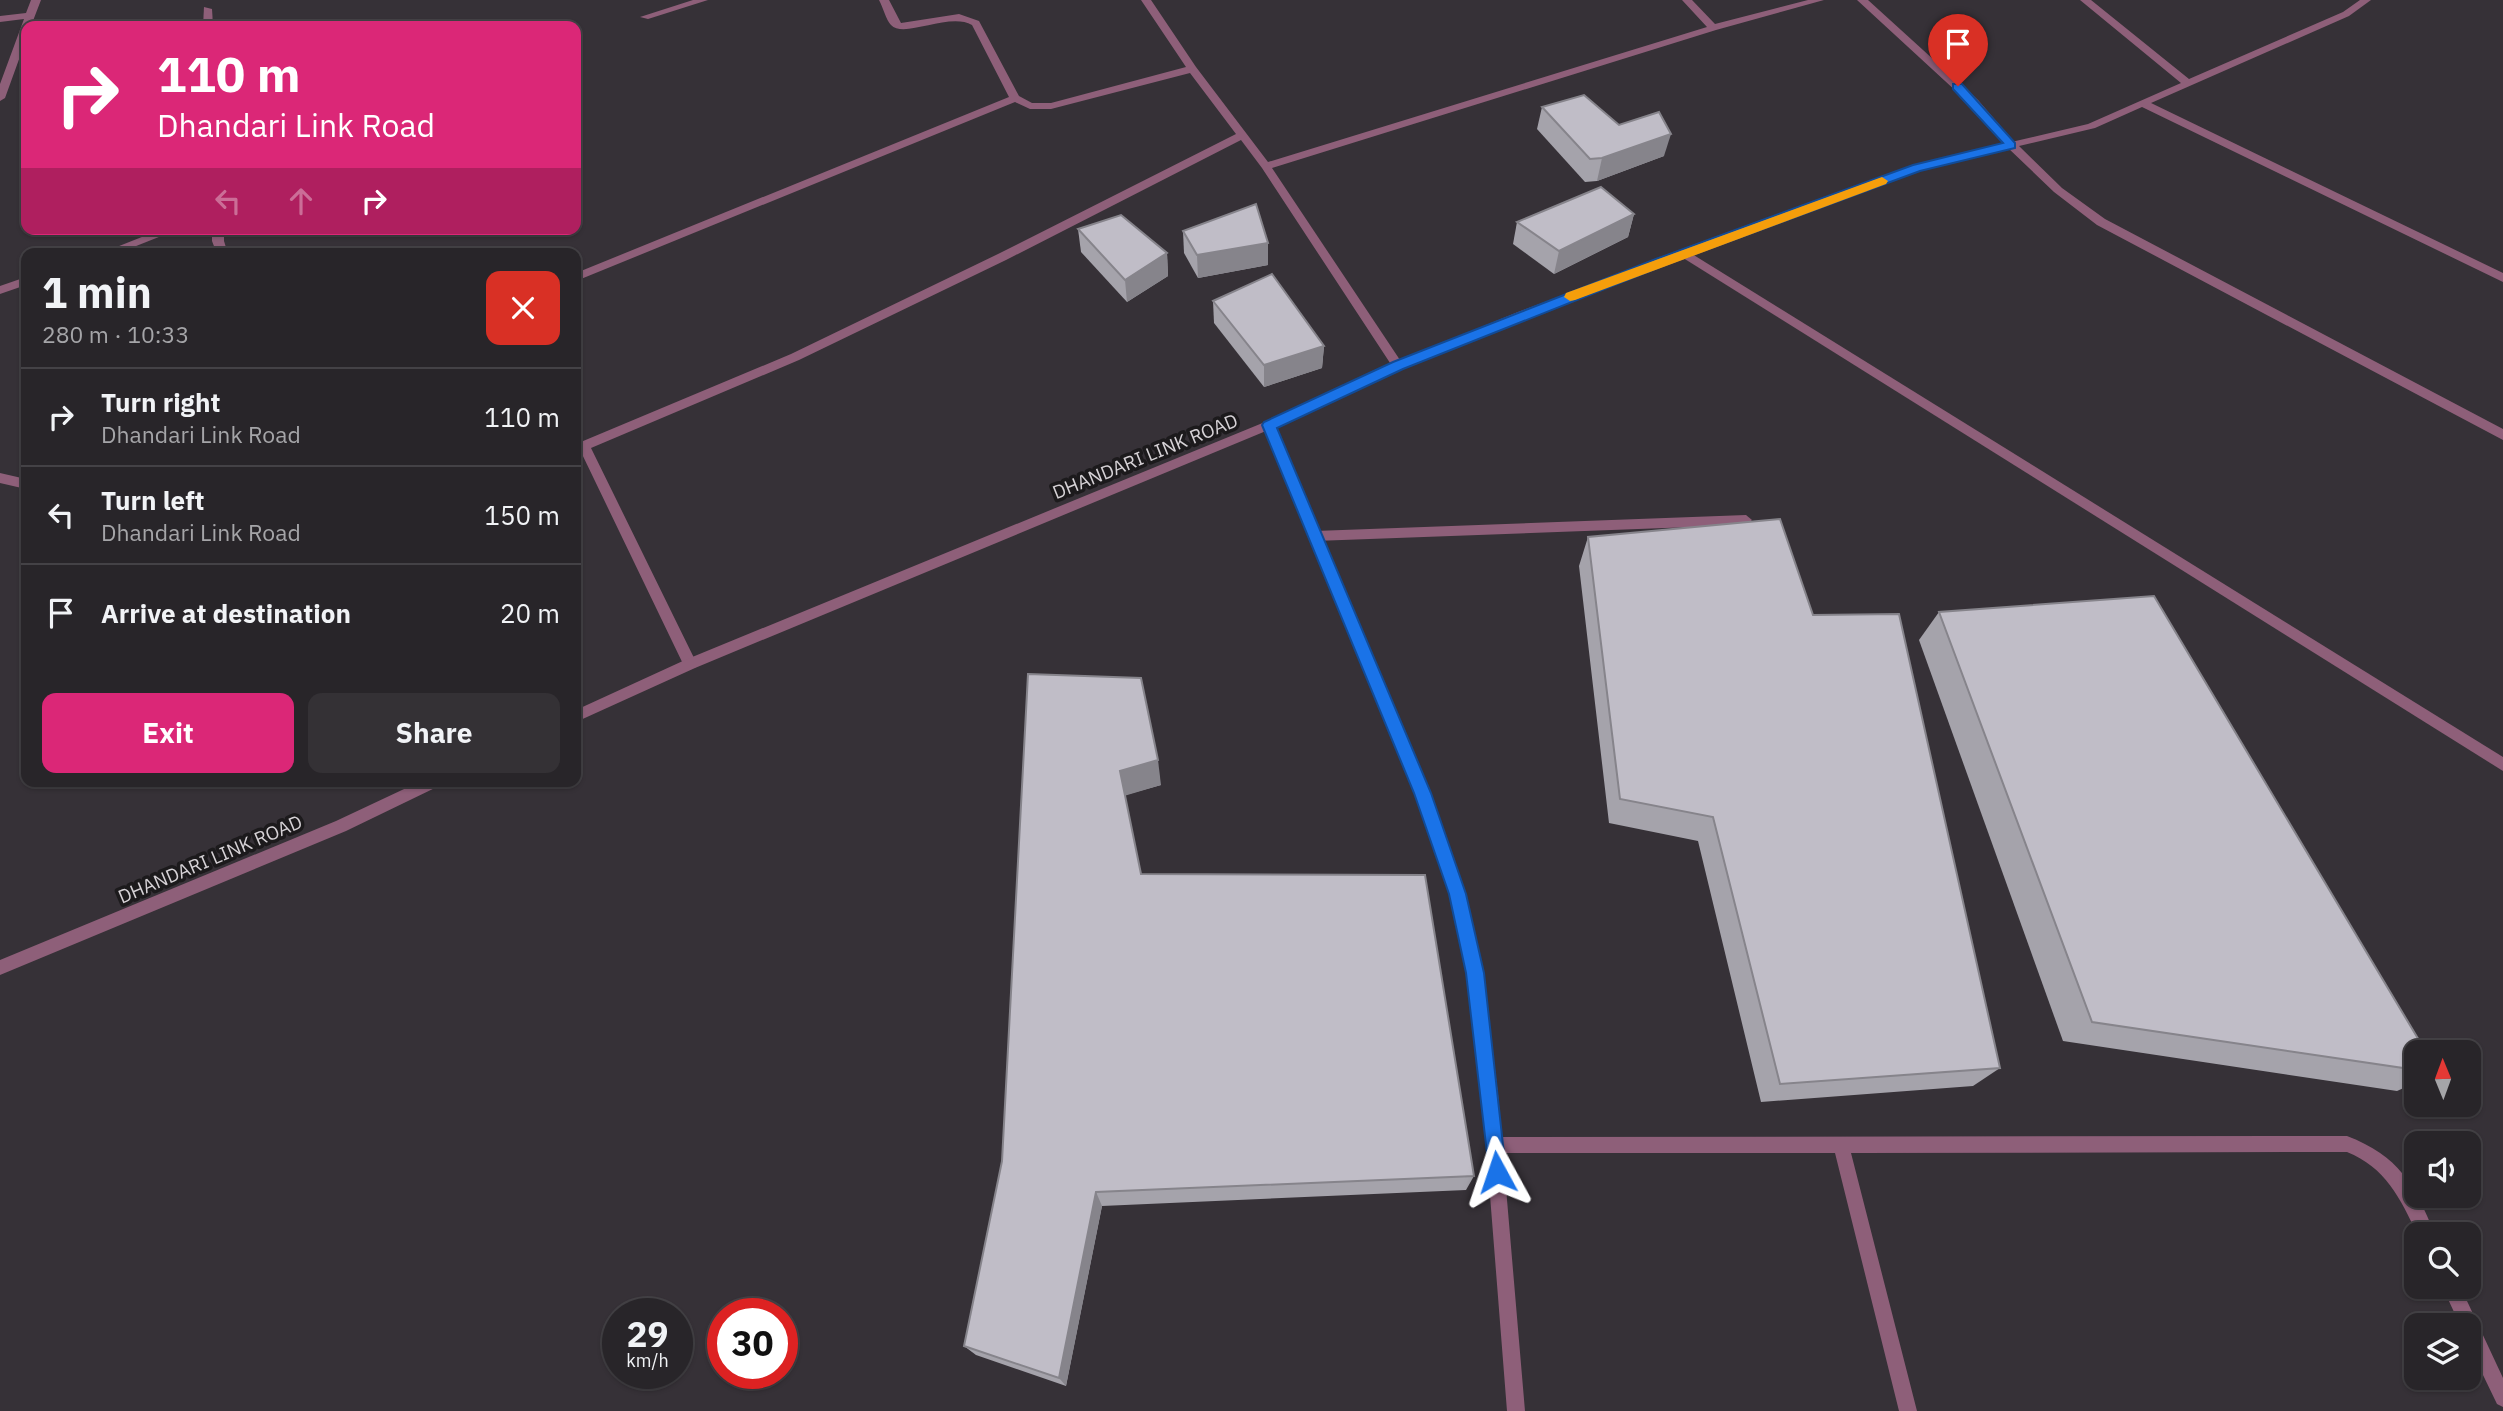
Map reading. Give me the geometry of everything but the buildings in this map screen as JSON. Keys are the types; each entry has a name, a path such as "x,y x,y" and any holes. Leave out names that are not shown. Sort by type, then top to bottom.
{"street":[{"path":"27,21 36,0"},
{"path":"645,17 703,0"},
{"path":"884,0 895,24 899,26 957,16 971,19 976,23 1015,98 1030,106 1051,106 1192,69"},
{"path":"1146,0 1192,69 1266,166 1398,366"},
{"path":"1687,0 1713,28"},
{"path":"1266,166 1713,28 1819,0"},
{"path":"1862,0 1974,102 2011,145 2058,190 2101,222 2503,435"},
{"path":"2085,0 2188,83"},
{"name":"DHANDARI LINK ROAD","path":"581,714 690,664 1269,425 1398,366 1684,253 1917,168 2091,126 2346,14 2366,0"},
{"path":"208,9 208,21"},
{"path":"0,19 29,16"},
{"path":"0,98 21,39"},
{"path":"581,274 1015,98"},
{"path":"2144,104 2503,278"},
{"path":"581,447 794,357 1002,257 1243,135"},
{"path":"121,248 157,235"},
{"path":"1684,253 2503,765"},
{"path":"0,290 21,283"},
{"path":"1269,425 1423,793 1457,894 1475,973 1494,1145 1516,1411"},
{"path":"581,449 690,664"},
{"path":"0,478 21,483"},
{"path":"1315,536 1746,520"},
{"name":"DHANDARI LINK ROAD","path":"0,968 341,826 423,787"},
{"path":"1494,1145 2347,1144 2368,1150 2391,1170 2410,1196 2421,1222"},
{"path":"1842,1145 1908,1411"},
{"path":"2481,1351 2503,1398"}],"slow traffic":[{"path":"1570,297 1882,181"}],"route":[{"path":"1497,1172 1475,973 1457,894 1423,793 1269,425 1398,366 1661,262 1917,168 2011,145 1958,86"}]}
